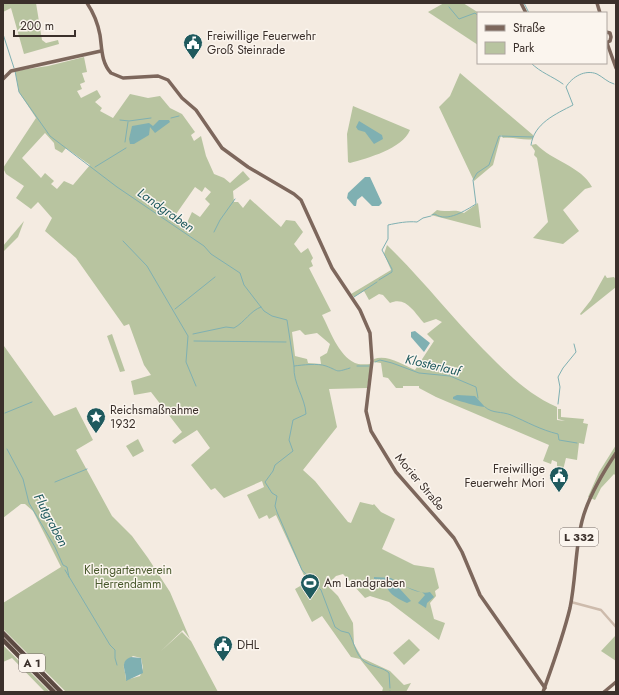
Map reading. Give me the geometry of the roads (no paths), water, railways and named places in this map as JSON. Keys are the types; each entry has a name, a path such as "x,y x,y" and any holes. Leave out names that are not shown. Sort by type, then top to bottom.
{"highway":[{"name":"A 1","path":"3,633 61,692"},
{"name":"A 1","path":"3,640 54,692"}],"main road":[{"path":"3,79 11,71 101,51 100,34 87,3"},
{"path":"607,33 611,36 616,35"},
{"path":"611,36 607,43 616,68"},
{"name":"Morier Straße","path":"101,51 108,70 114,75 123,78 158,76 168,80 182,98 196,110 222,148 248,168 298,197 315,228 332,268 356,304 370,333 372,361 366,411 370,431 396,472 454,538 462,552 480,595 544,690"},
{"name":"L 332","path":"544,690 558,653 571,602 582,520 592,495 606,468 616,454"},
{"path":"604,692 616,682"}],"street":[{"path":"571,602 601,610 616,627"}],"water":[{"path":"159,120 169,120 170,122 155,133 150,127 149,135 134,144 130,144 129,139 132,126 149,123 153,126"},
{"path":"359,121 382,135 383,139 374,144 365,132 358,130 356,127"},
{"path":"365,177 370,177 382,203 379,206 372,206 362,196 357,200 356,206 354,206 347,198 348,193"},
{"path":"415,331 430,343 424,352 411,337 411,332"},
{"path":"457,395 475,396 485,407 453,399 453,397"},
{"path":"374,577 391,578 405,587 401,585 400,589 411,601 407,603 395,597 387,588 386,580 374,579"},
{"path":"421,592 430,592 434,597 427,603 426,608 418,603 425,595"},
{"path":"131,657 141,658 143,673 126,681 124,664 127,659"}],"waterway":[{"path":"524,3 528,12"},
{"path":"449,7 459,19 475,13 477,15"},
{"name":"Landgraben","path":"3,34 14,68"},
{"path":"532,64 563,84"},
{"name":"Landgraben","path":"15,71 19,92 50,136 117,187 204,246 211,254 240,273 244,285 264,311 272,316 287,320 294,366"},
{"path":"531,145 533,137 541,125 553,116 573,105 566,87 575,77 584,73 592,73 597,74 614,84"},
{"path":"171,118 179,116"},
{"path":"120,120 129,121 151,118"},
{"path":"125,142 128,122"},
{"path":"432,215 435,214 445,217 456,215 476,204 473,180 477,173 489,165 499,136 533,137"},
{"path":"95,167 126,148"},
{"path":"214,232 220,220 235,199"},
{"path":"379,280 392,272 392,269 382,250 388,239 388,225 417,222 423,218 431,216"},
{"path":"123,241 147,266 188,336 186,362 196,386"},
{"path":"175,309 215,277"},
{"path":"354,297 377,282"},
{"path":"193,334 226,327 234,328 261,307"},
{"path":"194,341 286,342"},
{"path":"558,404 560,387 558,377 563,368 576,352 574,344"},
{"name":"Klosterlauf","path":"375,362 380,360 419,373 450,376 476,387 478,398"},
{"name":"Landgraben","path":"350,368 339,371 319,365 310,364 294,366 295,379 304,402 306,414 293,420 289,440 293,451 275,465 273,471 265,482 272,493 277,496 275,506 277,512 302,570 321,590 335,627 341,631 349,633 361,659 389,673 390,688"},
{"path":"357,366 369,366"},
{"path":"5,413 32,402"},
{"name":"Klosterlauf","path":"485,407 491,411 511,415 558,434 559,440 577,443"},
{"name":"Flutgraben","path":"7,449 23,479 29,503 55,547 63,565 67,567 69,577"},
{"path":"55,482 87,469"},
{"name":"Flutgraben","path":"65,570 110,645 115,650 117,665"}],"place":[{"name":"Freiwillige Feuerwehr Groß Steinrade","path":"193,60"},
{"name":"Reichsmaßnahme 1932","path":"96,434"},
{"name":"Freiwillige Feuerwehr Mori","path":"559,493"},
{"name":"Am Landgraben","path":"310,600"},
{"name":"DHL","path":"223,662"}],"park label":[{"name":"Kleingartenverein Herrendamm","path":"128,577"}]}
